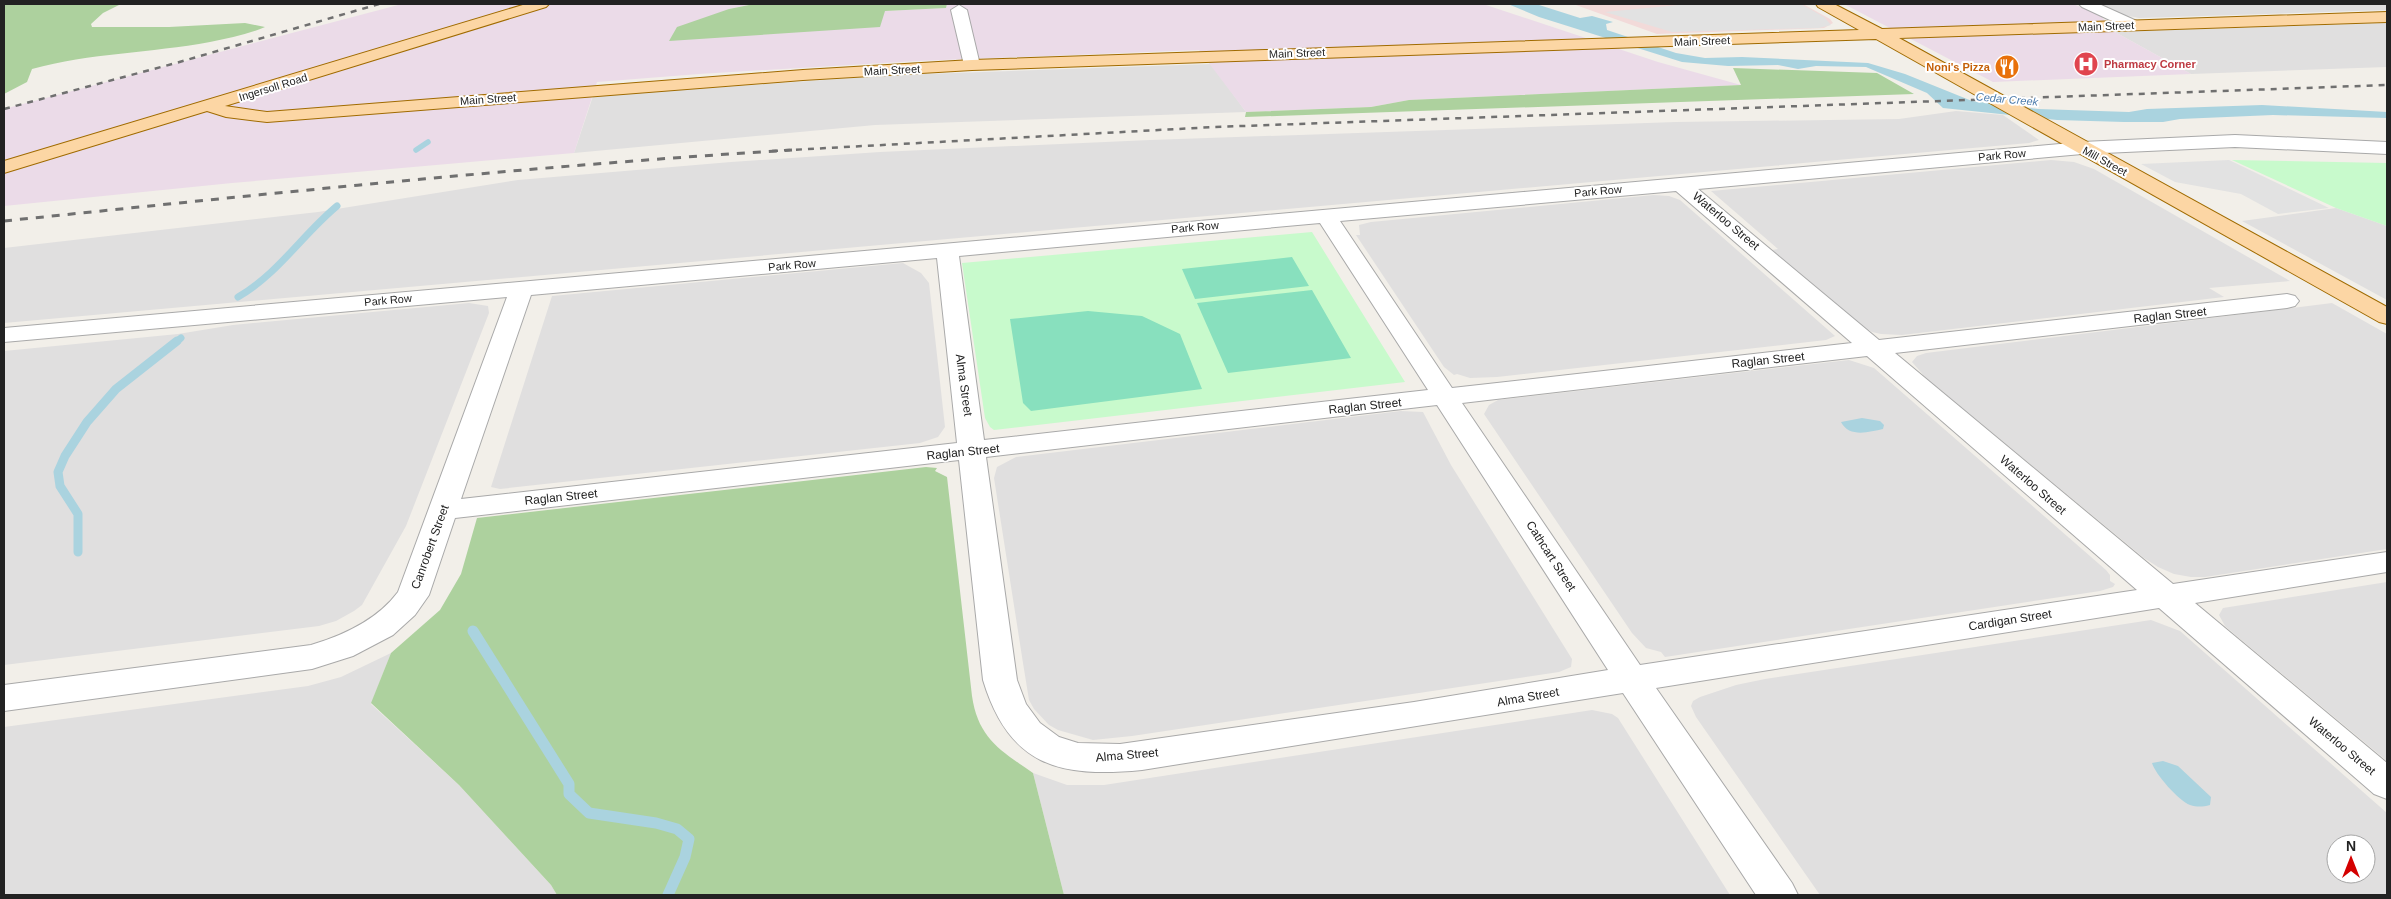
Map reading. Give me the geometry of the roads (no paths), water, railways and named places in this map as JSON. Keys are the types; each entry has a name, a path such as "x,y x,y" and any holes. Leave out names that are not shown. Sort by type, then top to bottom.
{"main road":[{"name":"Ingersoll Road","path":"4,167 541,4"},
{"name":"Mill Street","path":"1823,4 2387,317"},
{"name":"Main Street","path":"210,106 234,113 268,117 803,75 972,65 1879,36 2387,17"}],"street":[{"path":"2086,4 2133,25"},
{"path":"959,10 972,65"},
{"name":"Park Row","path":"4,334 2082,148 2235,141 2387,148"},
{"name":"Waterloo Street","path":"1680,184 2387,784"},
{"name":"Cathcart Street","path":"1325,215 1447,396 1632,680 1778,895"},
{"name":"Alma Street","path":"947,250 1000,680 1008,707 1017,722 1045,747 1060,753 1100,760 1477,706 1632,680"},
{"name":"Canrobert Street","path":"4,698 312,657 344,647 370,634 400,612 413,594 521,289"},
{"name":"Raglan Street","path":"444,510 2287,301"},
{"name":"Cardigan Street","path":"1632,680 2163,595 2387,562"}],"water":[{"name":"Cedar Creek","path":"1508,4 1536,4 1580,18 1592,16 1613,22 1606,24 1607,30 1676,53 1705,58 1742,57 1868,63 1905,74 1972,101 2038,109 2129,112 2147,109 2262,105 2387,112 2387,118 2273,115 2180,119 2163,122 2124,122 2057,120 1943,108 1927,93 1866,67 1816,66 1798,69 1778,65 1728,66 1682,62 1539,17"},
{"path":"1862,418 1880,421 1884,425 1883,429 1860,433 1854,432 1845,427 1841,422"},
{"path":"2163,761 2178,766 2211,797 2210,805 2190,805 2174,793 2162,780 2152,763"}],"waterway":[{"path":"416,150 428,142"},
{"path":"238,297 278,266 324,217 337,206"},
{"path":"175,343 181,338"},
{"path":"78,552 78,514 60,486 58,472 65,456 87,422 116,389 177,341"},
{"path":"473,631 569,784 569,794 589,813 656,823 677,829 689,839 685,857 668,895"}],"railway":[{"path":"4,109 176,63 379,4"},
{"path":"772,151 1214,127 2387,85"},
{"path":"4,221 496,172 792,150"}],"place":[{"name":"Pharmacy Corner","path":"2086,64"},
{"name":"Noni's Pizza","path":"2007,67"}]}
